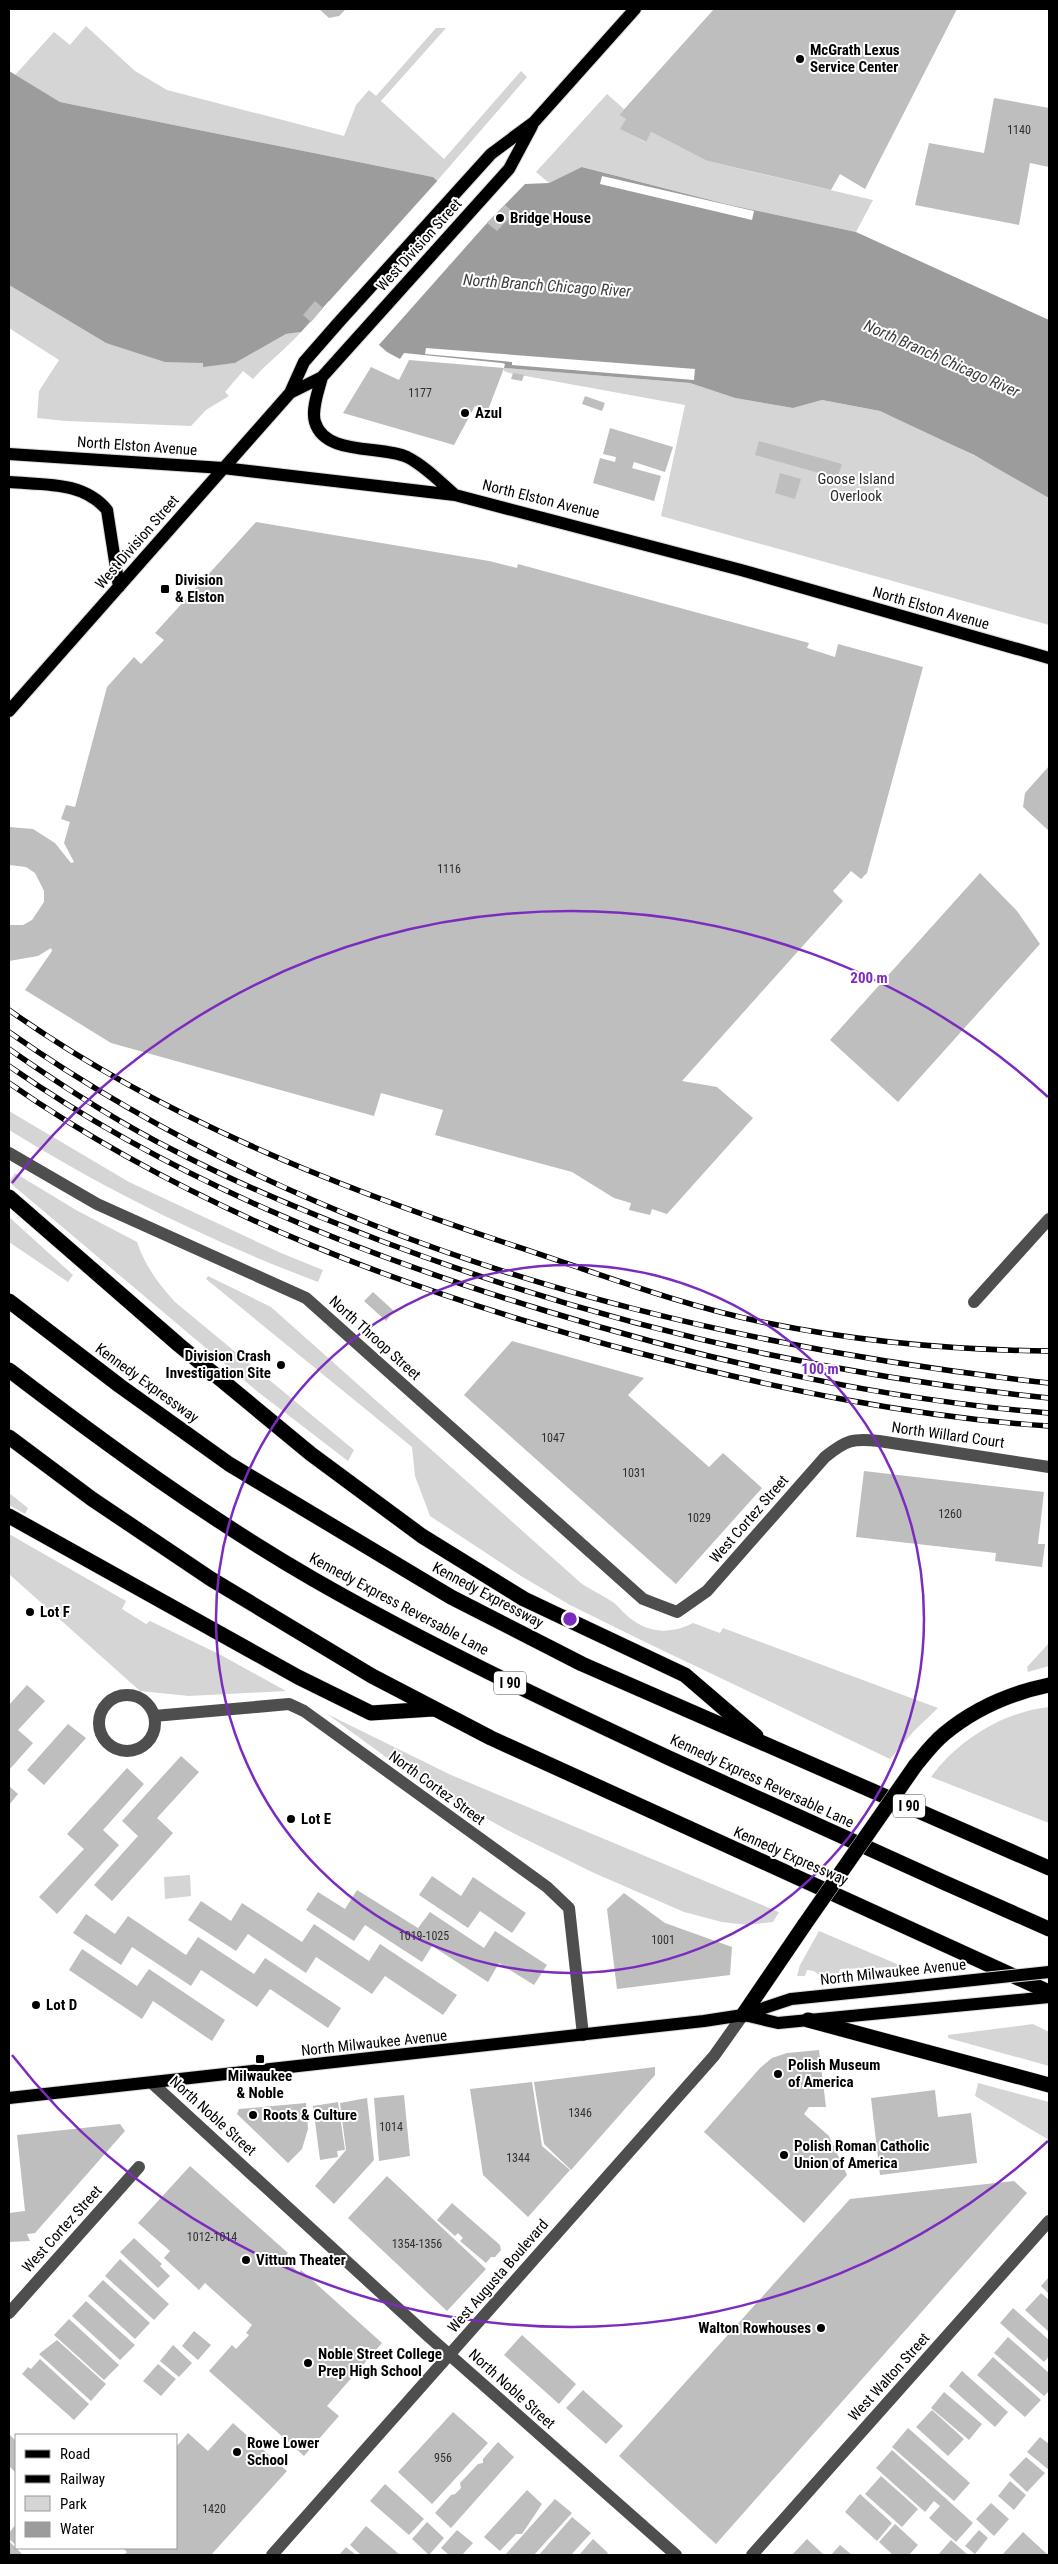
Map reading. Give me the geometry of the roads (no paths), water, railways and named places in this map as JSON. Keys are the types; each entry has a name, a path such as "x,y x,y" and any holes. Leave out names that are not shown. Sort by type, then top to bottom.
{"highway":[{"path":"9,1197 180,1345 311,1454 422,1536 524,1599 685,1675 768,1747"},
{"name":"Kennedy Expressway","path":"9,1301 120,1386 229,1464 329,1526 451,1597 582,1664 768,1747 927,1813 1049,1868"},
{"name":"Kennedy Express Reversable Lane","path":"9,1370 94,1435 224,1524 313,1579 416,1635 543,1700 1049,1929"},
{"name":"Kennedy Expressway","path":"9,1437 92,1499 212,1579 372,1676 433,1708 657,1815 1049,1992"},
{"path":"9,1516 298,1676 371,1713 433,1708"},
{"path":"743,2015 915,1766 943,1735 972,1714 1000,1700 1029,1689 1049,1685"},
{"path":"808,2020 1049,2085"}],"main road":[{"name":"West Division Street","path":"9,711 290,393 304,362 339,322 491,154 534,122 635,9"},
{"name":"West Division Street","path":"290,393 322,376 357,338 509,169 534,122"},
{"path":"322,376 314,411 314,421 321,433 339,444 406,456 455,495"},
{"name":"North Elston Avenue","path":"9,454 223,468 455,495 741,570 1049,658"},
{"path":"9,482 78,488 100,502 107,510 119,587"},
{"name":"North Milwaukee Avenue","path":"9,2098 583,2035 743,2015 791,1999 1049,1972"},
{"name":"North Milwaukee Avenue","path":"743,2015 778,2023 1049,1997"}],"street":[{"name":"North Throop Street","path":"9,1153 97,1204 306,1298 644,1598 676,1612"},
{"path":"974,1302 1049,1219"},
{"name":"North Willard Court","path":"842,1443 858,1439 879,1441 1049,1467"},
{"name":"West Cortez Street","path":"676,1612 707,1591 825,1457 842,1443"},
{"path":"120,1696 137,1697 145,1702 154,1716 153,1734 148,1741 133,1750 115,1748 108,1743 100,1729 99,1720 105,1705 120,1696"},
{"name":"North Cortez Street","path":"154,1716 289,1704 320,1722 547,1887 569,1908 583,2035"},
{"name":"West Augusta Boulevard","path":"272,2555 714,2056 743,2015"},
{"name":"North Noble Street","path":"152,2082 450,2355 676,2555"},
{"name":"West Cortez Street","path":"9,2314 140,2167"},
{"name":"West Walton Street","path":"752,2555 1049,2221"}],"water":[{"name":"North Branch Chicago River","path":"9,71 60,102 433,177 485,225 525,184 549,183 582,167 726,204 856,232 1049,320 1049,498 974,455 880,411 822,400 793,408 735,398 690,383 504,368 505,364 502,363 404,353 400,359 387,352 329,301 301,332 286,334 235,363 203,367 203,363 165,362 106,343 9,285"}],"railway":[{"path":"9,1010 67,1048 126,1083 249,1145 312,1172 441,1221 635,1287 734,1316 802,1330 942,1347 1049,1351"},
{"path":"9,1032 126,1106 248,1171 375,1226 506,1272 640,1310 776,1341 912,1365 1049,1383"},
{"path":"9,1049 111,1116 200,1164 278,1200 384,1242 465,1271 629,1321 712,1342 795,1360 879,1375 1049,1398"},
{"path":"9,1066 71,1107 134,1144 200,1178 334,1238 473,1288 667,1346 793,1375 921,1398 1049,1413"},
{"path":"9,1083 81,1130 156,1172 233,1211 392,1277 474,1305 639,1353 792,1389 946,1416 1049,1426"}],"place":[{"name":"McGrath Lexus Service Center","path":"800,59"},
{"name":"Bridge House","path":"500,218"},
{"name":"Azul","path":"465,413"},
{"name":"Division & Elston","path":"165,589"},
{"name":"Division Crash Investigation Site","path":"281,1365"},
{"name":"Lot F","path":"30,1612"},
{"name":"Lot E","path":"291,1819"},
{"name":"Lot D","path":"36,2005"},
{"name":"Milwaukee & Noble","path":"260,2059"},
{"name":"Polish Museum of America","path":"778,2074"},
{"name":"Roots & Culture","path":"253,2115"},
{"name":"Polish Roman Catholic Union of America","path":"784,2155"},
{"name":"Vittum Theater","path":"246,2260"},
{"name":"Walton Rowhouses","path":"821,2328"},
{"name":"Noble Street College Prep High School","path":"308,2363"},
{"name":"Rowe Lower School","path":"237,2452"}],"park label":[{"name":"Goose Island Overlook","path":"856,488"}]}
